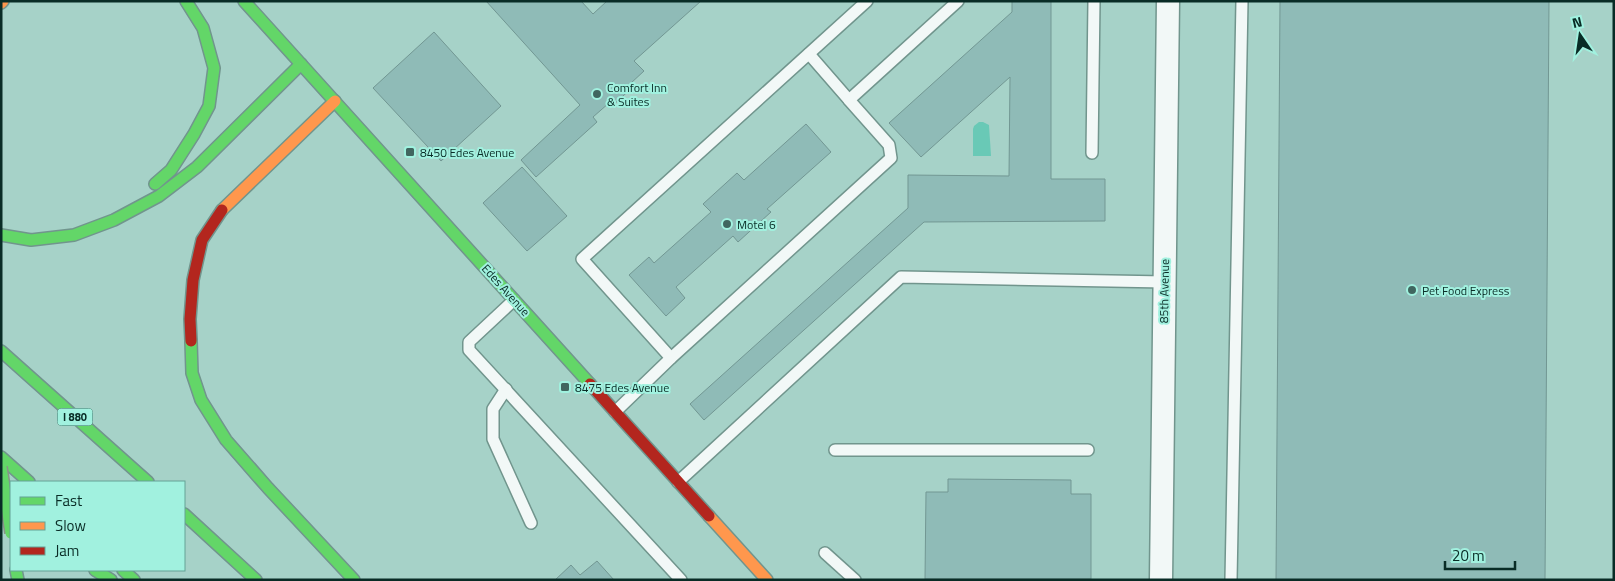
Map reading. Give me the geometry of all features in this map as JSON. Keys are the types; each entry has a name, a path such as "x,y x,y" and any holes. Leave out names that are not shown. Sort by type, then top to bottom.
{"main road":[{"path":"114,220 170,170 194,134 209,106 214,68 202,28 186,1"},
{"name":"Edes Avenue","path":"244,1 767,580"},
{"path":"1,235 31,240 74,235 114,220 159,196 197,167 301,64"},
{"path":"335,101 224,206 202,240 194,280 190,319 192,373 201,400 226,440 354,580"},
{"name":"I 880","path":"1,351 147,481"},
{"path":"1,457 27,481"},
{"path":"1,467 10,526"},
{"path":"185,515 256,580"},
{"path":"96,571 111,580"},
{"path":"124,571 134,580"}],"street":[{"name":"85th Avenue","path":"1161,580 1168,1"}],"lane":[{"path":"671,358 582,259 867,1"},
{"path":"849,100 958,1"},
{"path":"1092,153 1094,1"},
{"path":"1231,580 1242,1"},
{"path":"615,412 671,358 891,158 889,145 809,54"},
{"path":"678,482 901,277 1165,282"},
{"path":"514,300 469,342 469,350 681,580"},
{"path":"506,389 493,409 493,439 531,523"},
{"path":"834,450 1088,450"},
{"path":"825,553 855,580"}],"shaded area":[{"path":"979,122 989,125 991,156 973,156 973,129"}],"building":[{"name":"Comfort Inn & Suites","path":"486,1 581,1 593,14 607,1 701,1 634,61 644,71 631,83 634,86 612,106 609,103 593,117 597,122 536,177 521,160 580,105"},
{"path":"1012,1 1051,1 1051,179 1105,179 1105,221 924,222 704,420 690,404 908,208 908,175 1009,176 1010,77 921,157 889,123 1012,12"},
{"name":"Pet Food Express","path":"1280,1 1549,1 1545,580 1276,580"},
{"path":"434,32 501,106 441,161 373,88"},
{"name":"Motel 6","path":"806,124 831,152 767,209 771,212 738,242 733,236 676,287 685,298 666,316 629,275 649,257 654,263 711,212 703,204 737,173 744,180"},
{"path":"522,167 567,216 527,251 483,203"},
{"path":"948,479 1071,480 1071,494 1091,494 1091,579 925,579 926,492 948,492"},
{"path":"597,561 614,580 555,580 571,565 580,575"}],"traffic: fast":[{"path":"155,184 171,170 209,106 214,68 203,28 186,1"},
{"path":"244,1 590,384"},
{"path":"1,235 31,240 74,235 114,220 159,196 197,167 301,64"},
{"path":"191,341 192,373 201,400 226,440 354,580"},
{"path":"1,351 147,481"},
{"path":"1,457 28,481"},
{"path":"1,467 10,526"},
{"path":"185,515 256,580"},
{"path":"16,571 18,580"},
{"path":"97,571 111,580"},
{"path":"124,571 134,580"}],"traffic: slow":[{"path":"222,210 335,101"},
{"path":"709,516 767,580"}],"traffic: jam":[{"path":"191,341 190,319 193,280 202,240 222,210"},
{"path":"590,384 709,516"}],"place":[{"name":"Comfort Inn & Suites","path":"597,94"},
{"name":"8450 Edes Avenue","path":"410,152"},
{"name":"Motel 6","path":"727,224"},
{"name":"Pet Food Express","path":"1412,290"},
{"name":"8475 Edes Avenue","path":"565,387"}]}
